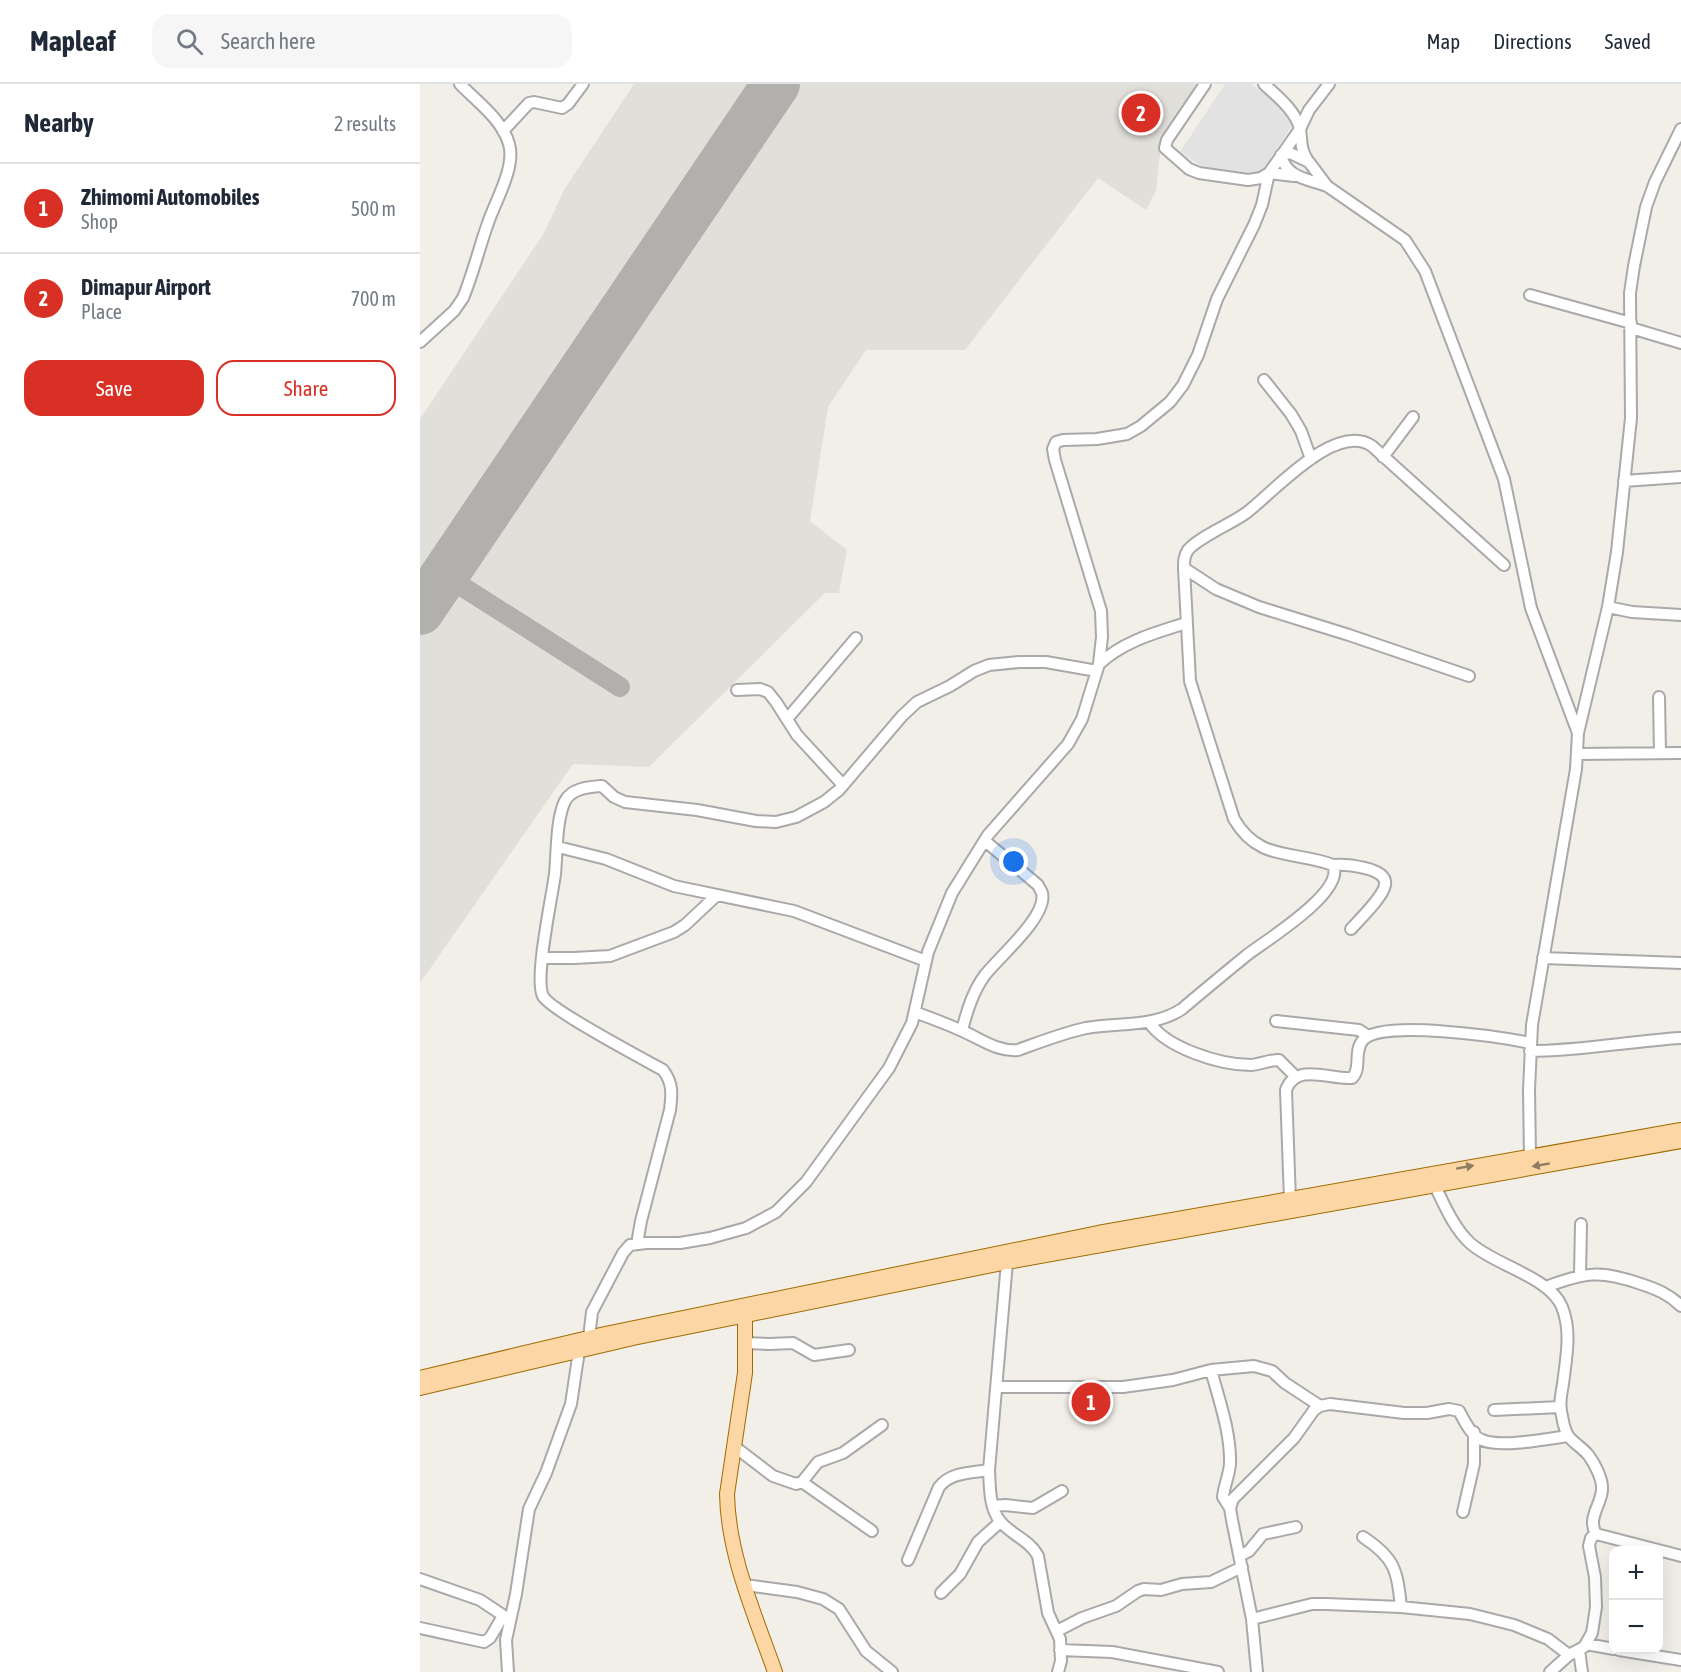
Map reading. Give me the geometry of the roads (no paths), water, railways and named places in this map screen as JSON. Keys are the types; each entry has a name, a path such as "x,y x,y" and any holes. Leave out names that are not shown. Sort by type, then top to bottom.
{"main road":[{"path":"420,1388 745,1310 1086,1235 1681,1130"},
{"path":"420,1378 589,1338 1681,1141"},
{"path":"745,1310 745,1372 728,1494 728,1511 745,1585 775,1672"}],"street":[{"path":"420,342 454,311 466,291 508,169 510,151 503,130 460,84"},
{"path":"503,130 529,103 562,108 568,104 583,84"},
{"path":"1205,84 1167,140 1166,148 1189,169 1248,180 1261,178 1269,173 1299,177 1327,186 1405,240 1425,271 1504,479 1531,608 1578,733"},
{"path":"1264,84 1287,106 1300,129 1300,142 1309,162 1327,186"},
{"path":"589,1338 595,1306 630,1245 680,1243 710,1238 746,1227 776,1212 806,1182 889,1068 912,1023 926,961 935,932 952,893 985,841 1068,744 1082,719 1098,668 1102,637 1101,611 1055,460 1053,449 1056,442 1127,434 1141,426 1170,402 1183,385 1198,355 1217,299 1254,225 1262,205 1269,173 1300,129 1309,110 1329,84"},
{"path":"1530,1155 1530,1047 1577,754 1578,733 1608,607 1617,552 1631,418 1630,293 1646,207 1655,182 1681,129"},
{"path":"1281,155 1290,153 1309,162"},
{"path":"1281,155 1283,165 1299,177"},
{"path":"1530,295 1681,343"},
{"path":"1264,380 1291,414 1301,431 1311,459"},
{"path":"1383,457 1413,417"},
{"path":"1351,929 1385,885 1379,873 1346,864 1333,865 1266,850 1241,831 1227,801 1193,694 1188,667 1184,558 1193,546 1245,514 1272,492 1298,466 1341,443 1355,441 1366,442 1504,565"},
{"path":"1624,481 1681,477"},
{"path":"1184,568 1216,589 1259,607 1469,676"},
{"path":"1608,607 1632,612 1681,615"},
{"path":"1098,668 1113,652 1130,642 1186,623"},
{"path":"787,719 856,638"},
{"path":"637,1244 645,1203 670,1110 672,1092 670,1079 663,1070 557,1010 544,999 540,981 560,822 565,802 570,795 582,788 602,786 614,797 625,802 776,822 796,817 824,802 843,785 917,702 974,671 989,665 1020,662 1046,662 1098,668"},
{"path":"737,690 760,689 768,692 797,735 843,785"},
{"path":"1659,697 1660,753"},
{"path":"1577,754 1681,753"},
{"path":"962,1030 969,1004 980,983 1024,932 1039,911 1042,900 1042,893 1038,885 985,841"},
{"path":"558,847 606,859 674,886 794,911 926,961"},
{"path":"915,1012 1008,1051 1018,1050 1083,1029 1149,1022 1170,1017 1262,943 1305,914 1320,898 1334,877 1333,865"},
{"path":"542,958 610,956 674,932 716,896"},
{"path":"1543,958 1681,963"},
{"path":"1276,1021 1359,1030 1368,1036"},
{"path":"1149,1022 1155,1031 1164,1037 1201,1055 1247,1065 1279,1060 1295,1076"},
{"path":"1290,1200 1286,1090 1289,1082 1295,1076 1302,1074 1345,1079 1354,1077 1358,1048 1368,1036 1387,1030 1410,1029 1494,1035 1530,1047 1563,1051 1654,1039 1681,1038"},
{"path":"1434,1184 1454,1222 1471,1244 1495,1260 1546,1287 1555,1294 1561,1305 1567,1329 1567,1353 1560,1407 1568,1436 1589,1456 1600,1479 1602,1491 1593,1517 1593,1530 1596,1534 1681,1556"},
{"path":"1580,1276 1581,1224"},
{"path":"1007,1262 989,1470 993,1506 1000,1522 1034,1548 1038,1556 1048,1613 1060,1639 1058,1672"},
{"path":"1546,1287 1580,1276 1598,1274 1622,1277 1662,1292 1681,1306"},
{"path":"745,1342 770,1344 793,1342 814,1355 849,1350"},
{"path":"508,1672 507,1618 516,1594 529,1509 546,1473 571,1404 579,1351"},
{"path":"997,1387 1123,1388 1173,1380 1211,1370 1246,1366 1261,1367 1272,1371 1285,1383 1320,1406"},
{"path":"1211,1370 1224,1418 1229,1453 1229,1471 1223,1497 1230,1508 1241,1562 1252,1619 1257,1672"},
{"path":"1230,1508 1233,1499 1294,1438 1314,1410 1320,1406 1330,1404 1404,1413 1427,1413 1449,1409 1459,1411 1467,1426 1481,1440 1506,1443 1568,1436"},
{"path":"1494,1410 1560,1407"},
{"path":"735,1447 773,1476 790,1484 802,1482 818,1462 849,1449 882,1425"},
{"path":"1463,1512 1474,1464 1474,1432"},
{"path":"908,1560 939,1488 945,1480 958,1474 989,1470"},
{"path":"802,1482 872,1531"},
{"path":"993,1506 1033,1508 1062,1491"},
{"path":"941,1593 960,1574 978,1542 1000,1522"},
{"path":"1057,1631 1082,1618 1116,1606 1144,1588 1161,1590 1182,1584 1211,1582 1241,1562 1263,1534 1296,1527"},
{"path":"1550,1672 1578,1650 1592,1633 1596,1607 1595,1577 1589,1546 1591,1538 1596,1534"},
{"path":"1363,1537 1386,1553 1391,1562 1399,1588 1401,1607"},
{"path":"420,1579 480,1599 507,1618"},
{"path":"745,1585 797,1592 823,1599 839,1609 866,1651 890,1671"},
{"path":"1252,1619 1312,1604 1401,1607 1470,1614 1514,1625 1578,1650 1609,1648"},
{"path":"420,1628 484,1642 507,1618"},
{"path":"1060,1650 1112,1652 1218,1672"},
{"path":"1578,1650 1582,1672"},
{"path":"1644,1654 1681,1660"}],"place":[{"name":"Dimapur Airport","path":"1141,113"},
{"name":"Zhimomi Automobiles","path":"1091,1402"}]}
